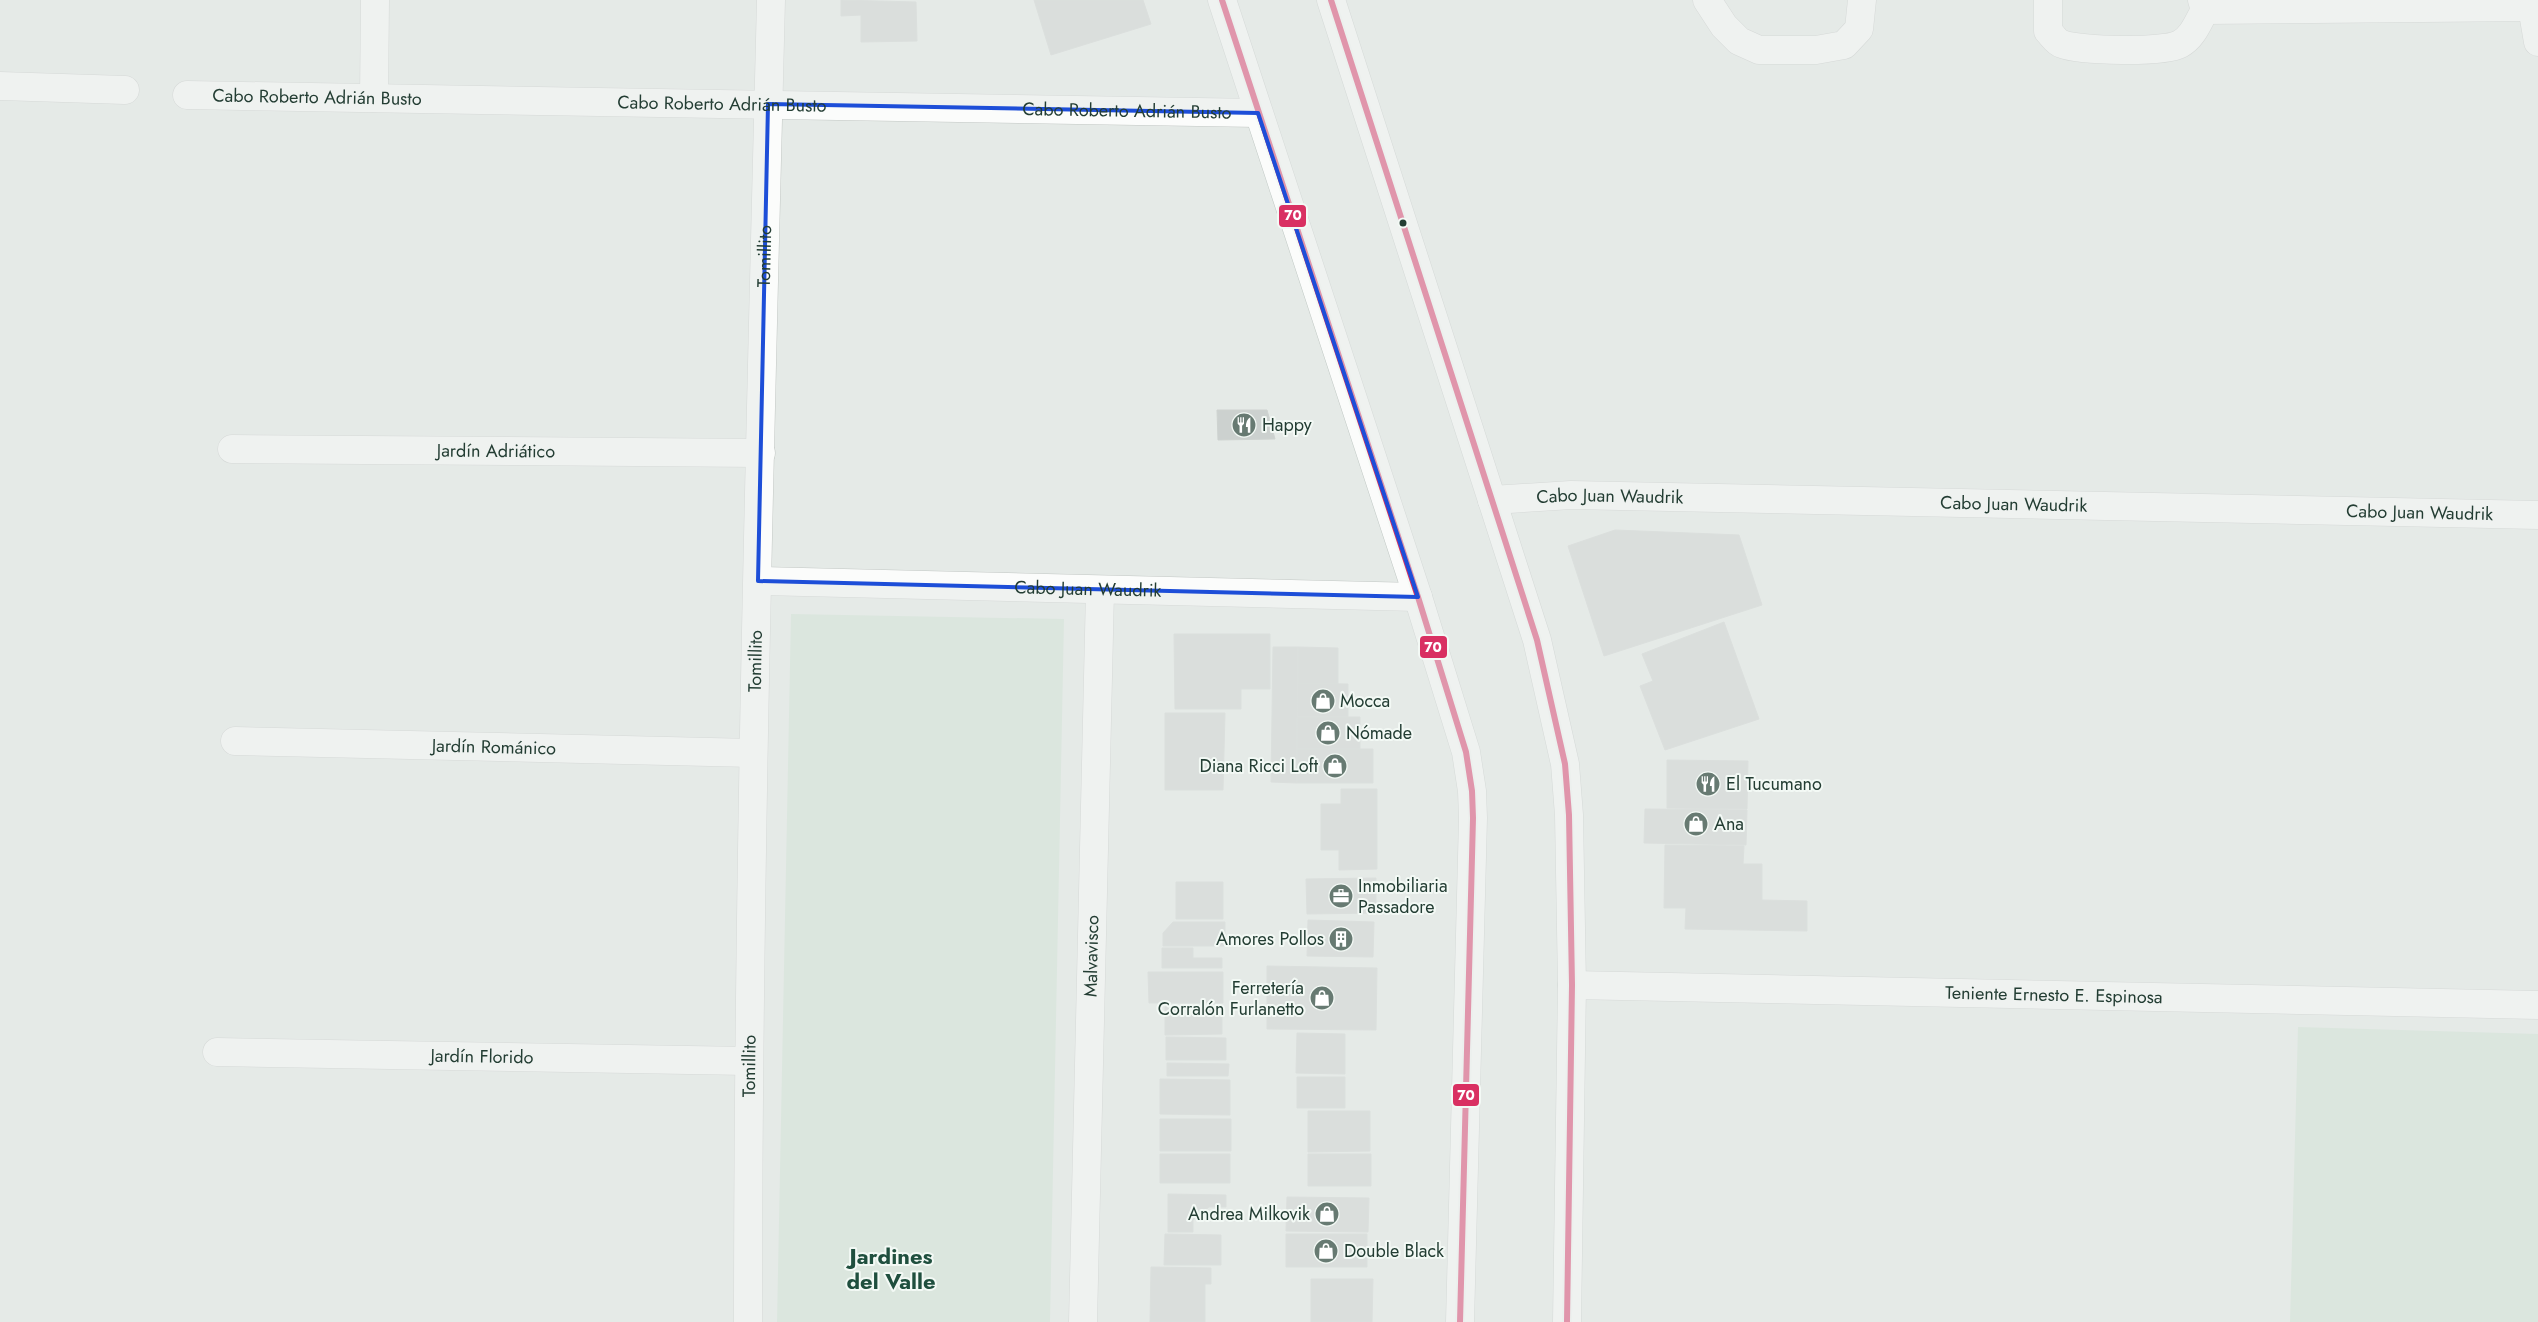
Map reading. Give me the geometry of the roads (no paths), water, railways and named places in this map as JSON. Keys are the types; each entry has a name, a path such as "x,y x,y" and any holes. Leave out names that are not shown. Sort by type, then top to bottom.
{"street":[{"path":"374,98 375,0"},
{"name":"Tomillito","path":"748,1322 748,1061 753,753 771,0"},
{"path":"1222,0 1418,597 1466,752 1474,818 1460,1322"},
{"path":"1707,0 1724,26 1739,40 1759,50 1816,50 1844,45 1859,29 1862,0"},
{"path":"2048,0 2048,31 2060,44 2078,48 2165,48 2172,46 2190,36 2203,5 2532,4 2538,42"},
{"path":"1337,1 1537,640 1565,764 1572,985 1567,1322"},
{"path":"0,86 125,90"},
{"name":"Cabo Roberto Adrián Busto","path":"186,95 1258,113"},
{"name":"Jardín Adriático","path":"232,449 761,453"},
{"name":"Cabo Juan Waudrik","path":"1492,500 1571,495 2538,515"},
{"name":"Cabo Juan Waudrik","path":"758,581 1100,591 1418,597"},
{"name":"Malvavisco","path":"1083,1322 1100,591"},
{"name":"Jardín Románico","path":"235,741 753,753"},
{"name":"Teniente Ernesto E. Espinosa","path":"1572,985 2538,1005"},
{"name":"Jardín Florido","path":"216,1052 748,1061"}],"place":[{"name":"Happy","path":"1244,425"},
{"name":"Mocca","path":"1323,701"},
{"name":"Nómade","path":"1328,733"},
{"name":"Diana Ricci Loft","path":"1335,766"},
{"name":"El Tucumano","path":"1708,784"},
{"name":"Ana","path":"1696,824"},
{"name":"Inmobiliaria Passadore","path":"1341,896"},
{"name":"Amores Pollos","path":"1341,939"},
{"name":"Ferretería Corralón Furlanetto","path":"1322,998"},
{"name":"Andrea Milkovik","path":"1327,1214"},
{"name":"Double Black","path":"1326,1251"}],"district":[{"name":"Jardines del Valle","path":"891,1268"}]}
